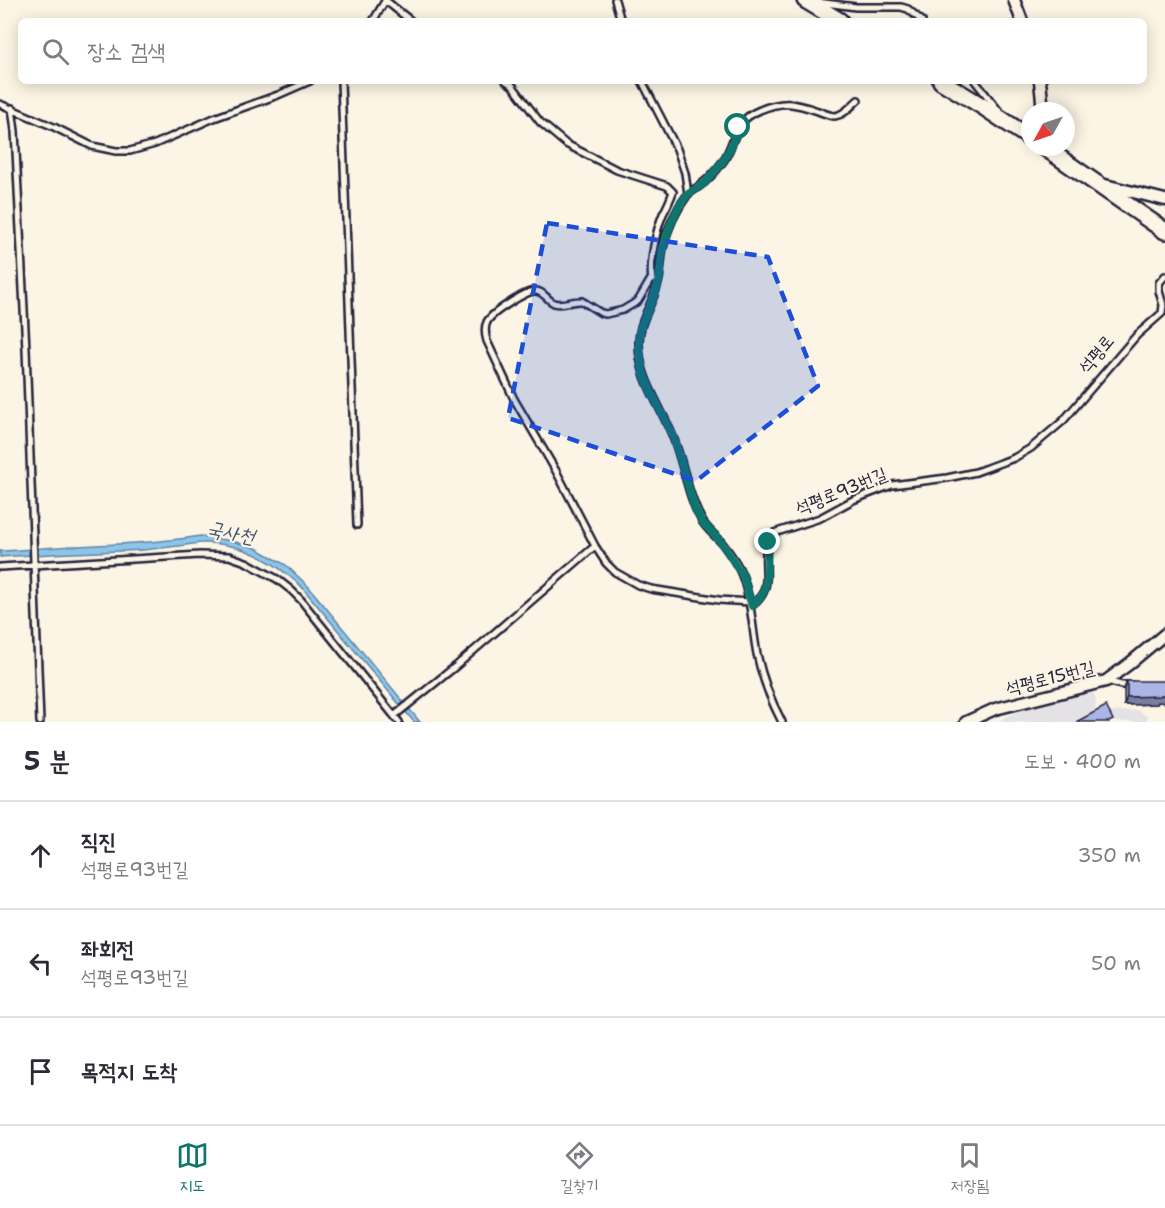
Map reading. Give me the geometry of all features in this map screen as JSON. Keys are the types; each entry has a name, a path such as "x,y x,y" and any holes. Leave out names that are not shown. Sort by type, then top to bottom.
{"street":[{"path":"806,0 835,18"},
{"path":"1014,0 1021,18"},
{"path":"946,84 1021,132"},
{"path":"1040,84 1042,102"},
{"path":"1057,156 1165,231"},
{"path":"1095,182 1165,200"},
{"name":"석평로15번길","path":"966,722 995,709 1106,681 1165,634"}],"lane":[{"path":"375,18 385,0 407,18"},
{"path":"615,0 620,18"},
{"path":"806,0 856,7 901,7 908,9 918,18"},
{"path":"0,104 92,146 116,151 130,151 155,144 214,118 303,84"},
{"path":"341,84 357,525"},
{"path":"510,84 540,122 561,140 617,170 667,186 673,192 663,214 655,242 651,279 638,301 632,306 600,314 582,301 556,303 541,292 535,291 520,297 496,312 485,324 487,341 502,375 595,546 615,572 638,585 651,589 751,604"},
{"path":"644,84 677,149 685,173 688,194"},
{"path":"977,84 1007,122"},
{"path":"782,722 771,700 761,670 751,604 743,576 732,557 702,522 695,509 673,436 643,372 639,344 640,328 655,294 663,248 680,204 688,194 705,183 712,175 732,145 738,127 744,119 759,110 792,103 834,116 842,113 858,100"},
{"path":"12,108 16,143 40,722"},
{"path":"670,202 680,204"},
{"name":"석평로","path":"1031,448 1063,421 1137,335 1162,313 1159,283 1165,276"},
{"path":"651,279 659,281"},
{"name":"석평로93번길","path":"751,604 757,602 763,594 766,584 768,542 774,533 820,518 853,500 892,485 976,472 1014,458 1031,448"},
{"path":"396,715 595,546"},
{"path":"0,567 34,563 200,555 229,556 246,562 277,579 301,600 396,715 399,722"},
{"path":"1106,681 1138,686"}],"highlighted area":[{"path":"547,223 768,257 818,386 696,481 508,418"}],"shaded area":[{"path":"1091,692 1096,700 1094,719 1110,712 1137,710 1147,716 1147,722 999,722 1027,708"}],"water":[{"path":"200,536 232,541 256,548 286,565 308,586 420,722 414,722 301,586 279,568 256,554 216,543 202,543 135,550 0,557 0,551 153,542"}],"building":[{"path":"1127,681 1165,681 1165,695 1127,697"},
{"path":"1106,706 1113,720 1076,722"}],"route":[{"path":"738,127 723,161 705,183 688,194 680,204 663,248 659,281 640,328 639,344 643,372 673,436 695,509 702,522 732,557 743,576 752,606 763,594 766,584 768,542"}],"water label":[{"name":"국사천","path":"231,532"}]}
